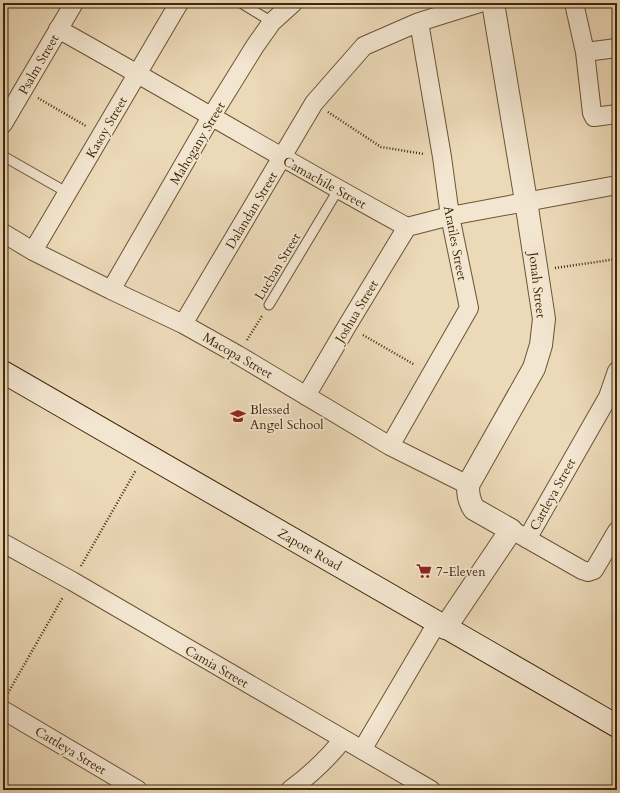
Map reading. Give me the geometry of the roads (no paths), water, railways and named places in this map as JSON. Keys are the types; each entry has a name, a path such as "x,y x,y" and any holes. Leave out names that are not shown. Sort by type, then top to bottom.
{"street":[{"name":"Psalm Street","path":"3,124 74,3"},
{"name":"Kasoy Street","path":"33,250 179,3"},
{"name":"Mahogany Street","path":"111,290 211,117 255,46 272,22 293,3"},
{"name":"Dalandan Street","path":"183,324 283,158 314,103 364,46 419,22 480,3"},
{"name":"Jonah Street","path":"468,485 523,390 534,368 541,346 544,319 493,3"},
{"path":"574,3 585,52 592,113 594,117 617,114"},
{"name":"Aratiles Street","path":"390,446 469,308 450,216 442,156 419,22"},
{"name":"Camachile Street","path":"58,29 138,73 338,190 407,227"},
{"path":"585,52 617,48"},
{"path":"407,227 450,216 617,185"},
{"name":"Joshua Street","path":"306,396 346,326 407,227"},
{"name":"Macopa Street","path":"3,233 111,290 183,324 238,355 390,446 468,485"},
{"name":"Cattleya Street","path":"362,750 441,626 519,534 608,397 617,371"},
{"name":"Zapote Road","path":"3,372 441,626 617,726"},
{"path":"468,485 468,496 474,509 588,572 594,570 617,531"},
{"name":"Camia Street","path":"3,544 72,581 431,790"},
{"name":"Cattleya Street","path":"3,710 138,790"},
{"path":"290,790 312,774 332,754 343,739"}],"lane":[{"path":"241,3 272,22"},
{"path":"3,156 68,193"},
{"name":"Lucban Street","path":"269,305 338,190"}],"place":[{"name":"Blessed Angel School","path":"238,416"},
{"name":"7-Eleven","path":"424,571"}]}
